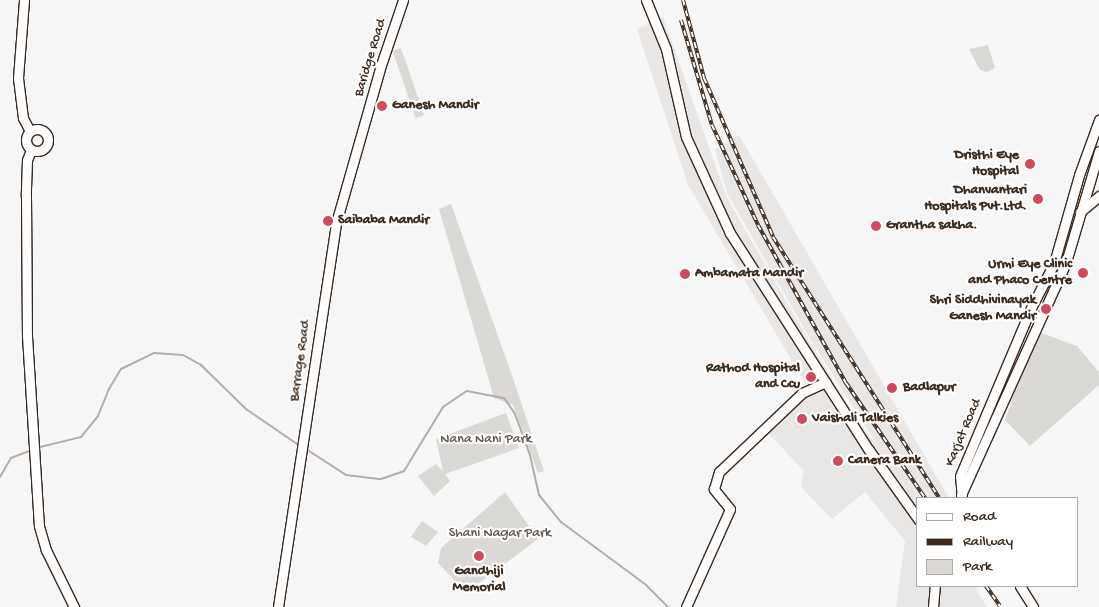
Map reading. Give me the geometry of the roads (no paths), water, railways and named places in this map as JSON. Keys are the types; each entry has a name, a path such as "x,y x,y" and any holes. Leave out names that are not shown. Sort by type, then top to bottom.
{"street":[{"path":"24,0 18,78 23,118 30,131"},
{"name":"Baridge Road","path":"365,123 403,0"},
{"path":"646,0 666,49 686,137 730,233 826,382 916,516"},
{"name":"Karjat Road","path":"961,497 960,476 1031,308 1054,263 1099,120"},
{"name":"Barrage Road","path":"278,607 336,224 365,123"},
{"path":"30,131 42,130 48,139 44,150 31,150"},
{"path":"30,131 25,142 31,150"},
{"path":"31,150 27,160 26,196 27,336 40,530 46,550 74,607"},
{"name":"Karjat Road","path":"961,497 1066,262 1099,151"},
{"path":"1071,206 1080,212 1099,196"},
{"path":"686,607 730,509 714,489 719,472 802,393 826,382"},
{"path":"933,607 935,587"},
{"path":"1021,587 1033,607"}],"waterway":[{"path":"36,448 81,437 98,416 109,389 121,369 154,353 183,355 201,365 246,409 300,446"},
{"path":"306,449 346,475 381,479 404,471 443,407 467,391 504,398 515,414 530,455 539,495 561,522 646,585 668,607"},
{"path":"0,477 11,458 32,450"}],"railway":[{"path":"683,0 704,78 773,237 938,497"},
{"path":"681,20 712,125 758,225 846,383 924,497"},
{"path":"987,587 1000,606"}],"place":[{"name":"Ganesh Mandir","path":"382,106"},
{"name":"Dristhi Eye Hospital","path":"1030,164"},
{"name":"Dhanvantari Hospitals Pvt.Ltd.","path":"1038,199"},
{"name":"Saibaba Mandir","path":"328,221"},
{"name":"Grantha sakha.","path":"876,226"},
{"name":"Urmi Eye Clinic and Phaco Centre","path":"1083,273"},
{"name":"Ambamata Mandir","path":"685,274"},
{"name":"Shri Siddhivinayak Ganesh Mandir","path":"1046,309"},
{"name":"Rathod Hospital and Ccu","path":"811,377"},
{"name":"Badlapur","path":"892,388"},
{"name":"Vaishali Talkies","path":"802,419"},
{"name":"Canera Bank","path":"838,461"},
{"name":"Gandhiji Memorial","path":"479,556"}],"park label":[{"name":"Nana Nani Park","path":"486,440"},
{"name":"Shani Nagar Park","path":"500,534"}]}
